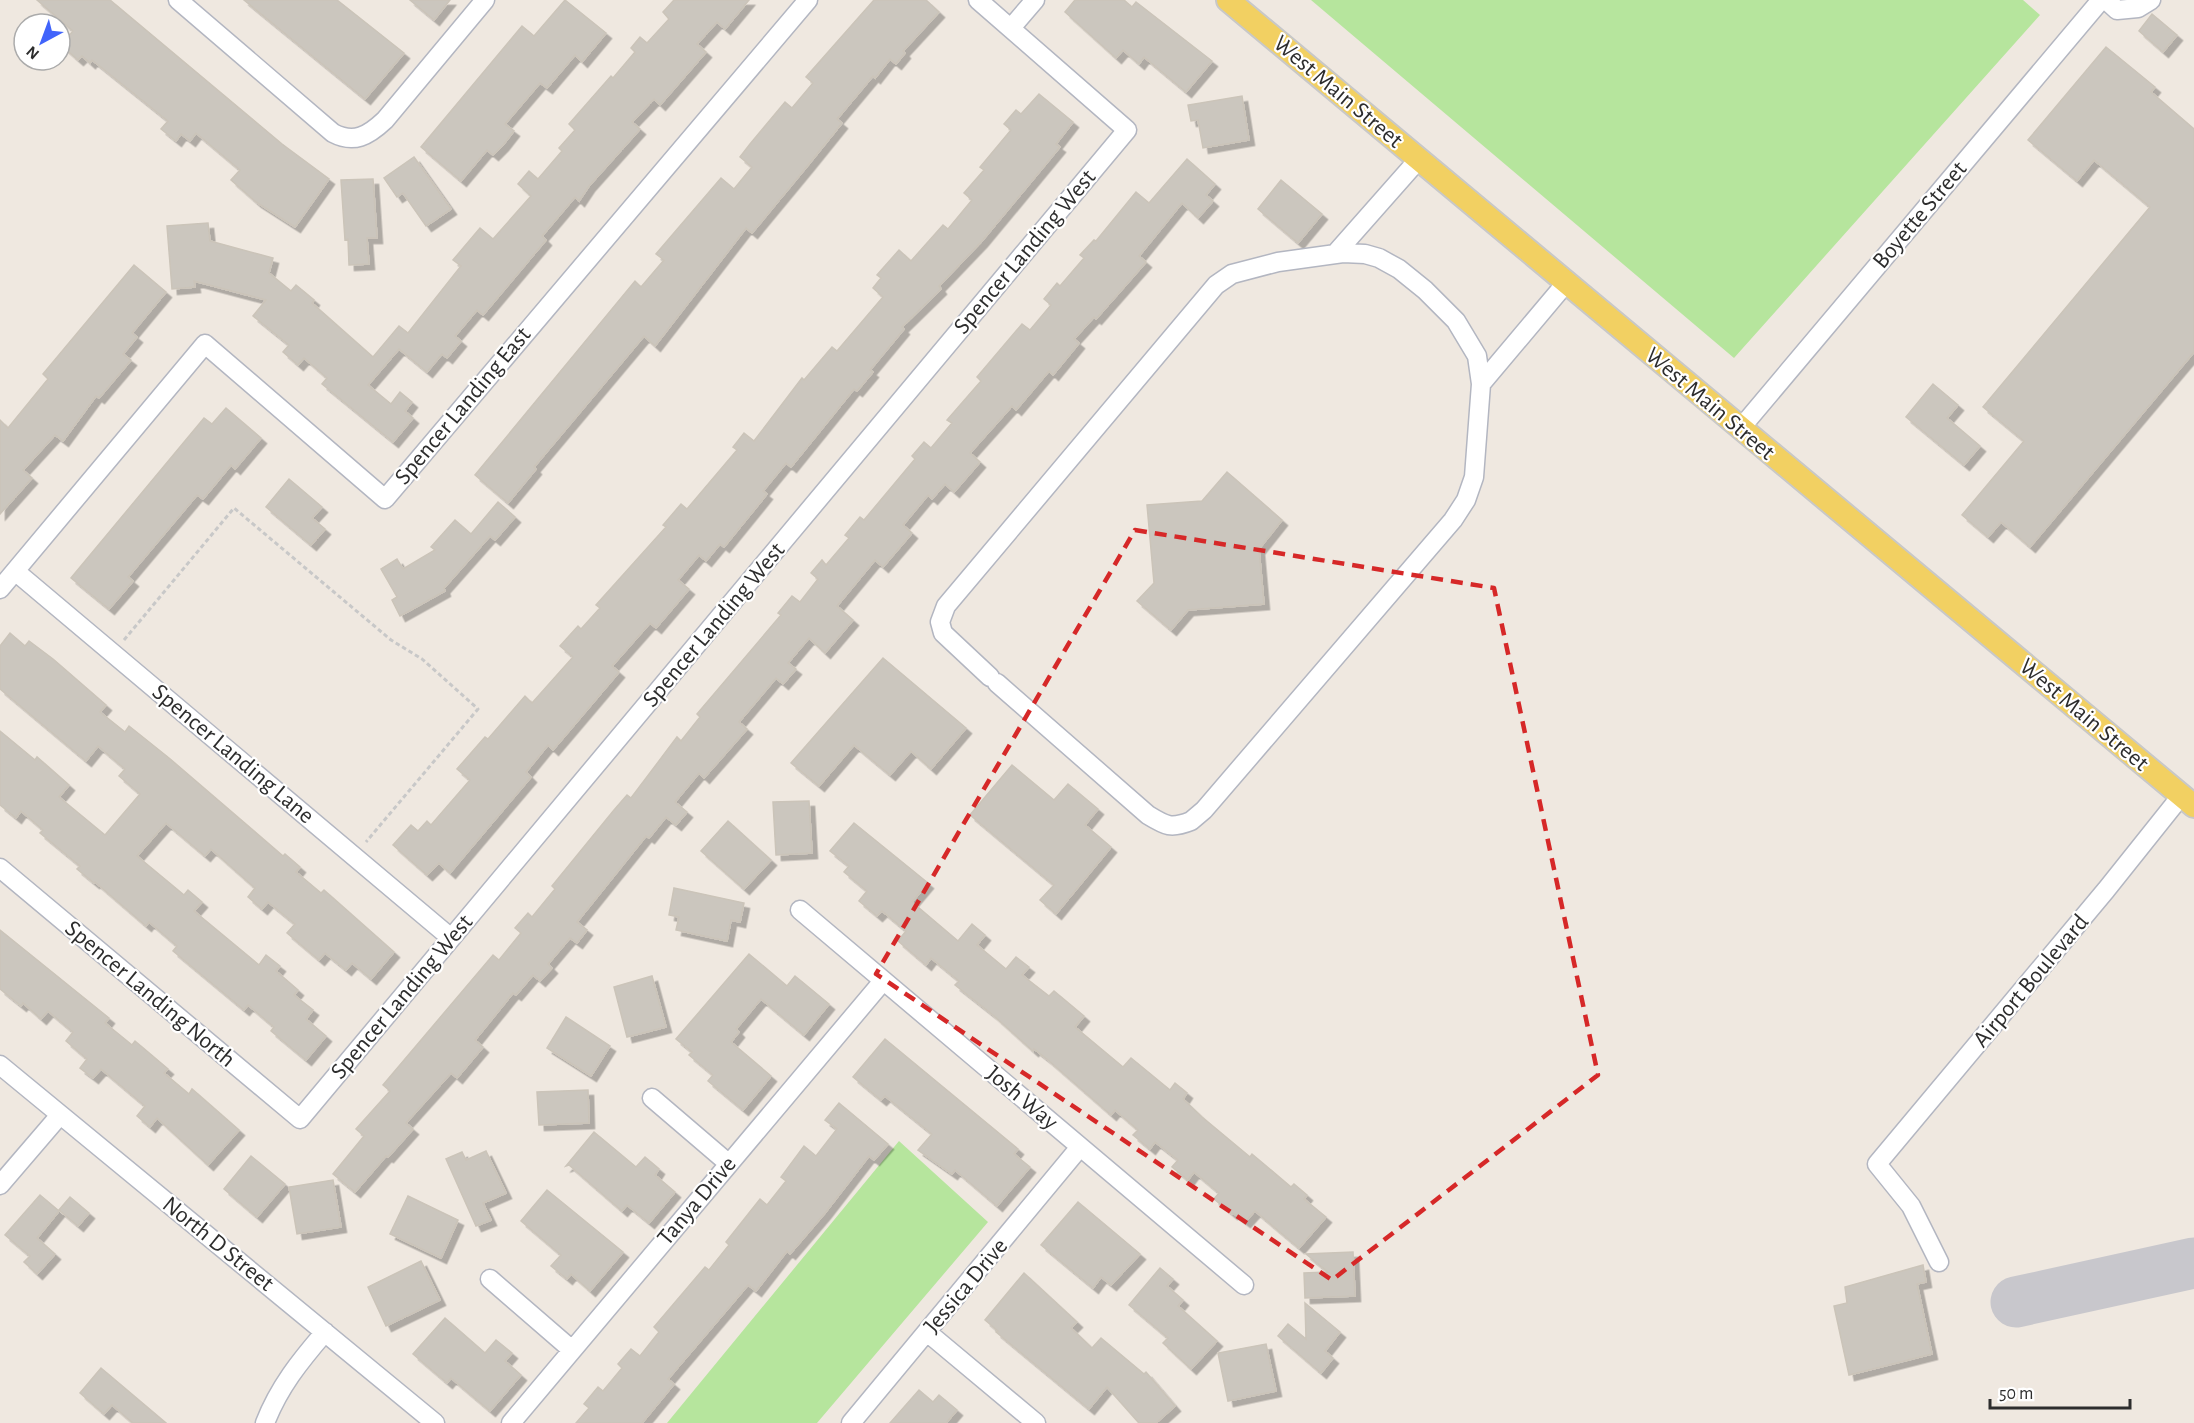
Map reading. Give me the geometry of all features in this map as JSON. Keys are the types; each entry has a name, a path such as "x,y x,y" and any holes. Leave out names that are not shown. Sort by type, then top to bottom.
{"main road":[{"name":"West Main Street","path":"1228,0 2188,801"}],"street":[{"path":"178,0 333,133 342,138 360,138 369,134 385,120 485,0"},
{"name":"Spencer Landing East","path":"0,589 205,344 385,499 808,0"},
{"path":"978,0 1011,28 1035,0"},
{"name":"Boyette Street","path":"1740,429 2101,0"},
{"path":"2106,0 2118,10 2138,8 2151,0"},
{"name":"Spencer Landing West","path":"300,1119 1127,130 1011,28"},
{"path":"1335,254 1418,160"},
{"path":"1335,254 1365,254 1399,268 1456,321 1467,338 1477,356 1481,384 1474,477 1466,500 1453,520 1204,810 1191,821 1177,827 1163,824 1148,815 994,680 943,633 940,622 946,606 1216,285 1232,274 1248,268 1335,254"},
{"path":"1481,384 1566,284"},
{"name":"Spencer Landing Lane","path":"15,571 451,938"},
{"name":"Airport Boulevard","path":"1939,1262 1911,1206 1877,1164 2106,890 2188,801"},
{"name":"Spencer Landing North","path":"0,868 300,1119"},
{"name":"Josh Way","path":"800,910 1244,1285"},
{"name":"Tanya Drive","path":"511,1423 883,981"},
{"name":"North D Street","path":"0,1065 435,1423"},
{"path":"652,1098 728,1163"},
{"path":"0,1185 60,1114"},
{"name":"Jessica Drive","path":"851,1423 1080,1147"},
{"path":"490,1279 572,1350"},
{"path":"265,1423 274,1399 289,1374 325,1332"},
{"path":"927,1332 1036,1423"}],"path":[{"path":"113,653 234,508 391,640 422,659 478,709 354,856"}],"highlighted area":[{"path":"1135,530 1494,588 1598,1075 1332,1280 876,974"}],"green space":[{"path":"1311,0 2023,0 2040,15 1734,358"},
{"path":"899,1141 988,1222 817,1423 667,1423"}],"building":[{"path":"37,0 110,0 282,144 329,179 295,227 256,202 231,180 240,170 196,133 190,141 181,134 176,141 161,129 168,121 92,60 90,63 82,56 78,60 72,55 72,12 51,12"},
{"path":"244,0 337,0 404,53 365,99"},
{"path":"410,0 450,0 434,20"},
{"path":"565,0 606,33 582,62 575,55 547,88 540,83 505,124 514,131 503,145 493,155 487,150 461,181 421,147 522,26 534,36"},
{"path":"674,0 749,0 725,29 717,22 697,44 706,52 660,105 654,99 632,122 640,129 589,186 579,201 575,197 542,236 546,240 483,315 477,310 455,336 461,341 447,358 442,354 427,372 399,349 368,385 391,404 400,392 412,402 405,411 413,418 393,442 322,384 327,378 304,358 298,365 283,352 289,345 253,316 266,300 194,281 195,287 172,289 167,226 208,223 210,241 273,258 269,273 291,291 296,285 314,300 312,303 373,357 399,326 408,333 461,266 453,260 480,228 493,239 531,196 518,184 529,171 538,179 562,151 559,148 575,130 569,124 635,52 631,48 640,37 647,43 669,19 663,12"},
{"path":"874,0 926,0 939,12 903,51 905,53 896,64 890,59 875,78 873,76 837,119 842,123 809,164 752,233 746,228 655,346 644,336 534,467 536,469 508,503 475,475 635,281 641,287 664,260 656,254 721,178 734,189 752,167 740,157 785,102 792,108 813,83 806,77"},
{"path":"1075,0 1124,0 1132,7 1136,2 1212,61 1186,92 1144,57 1139,64 1123,50 1116,58 1065,12"},
{"path":"2152,14 2177,35 2163,52 2139,31"},
{"path":"2106,47 2155,87 2151,92 2194,129 2194,352 2030,547 2001,522 1988,537 1962,515 2024,441 1983,407 2150,207 2094,160 2077,181 2028,140"},
{"path":"1039,94 1073,122 1056,144 1060,147 982,241 939,286 941,289 902,327 904,329 870,370 873,372 857,391 854,389 791,467 786,463 763,491 767,494 724,547 720,544 706,561 699,555 678,580 689,589 656,628 650,623 612,666 619,672 553,750 548,745 526,772 531,777 450,873 439,863 427,875 393,845 411,825 418,831 427,821 431,825 470,780 457,769 485,737 488,739 525,696 532,703 573,657 560,646 578,626 581,629 600,608 596,605 666,527 663,525 681,504 687,509 737,450 733,447 744,433 754,441 802,378 804,380 832,347 837,351 883,297 873,288 881,278 877,275 899,250 911,261 943,225 948,229 972,200 964,193 984,170 980,167 1011,130 1004,124 1016,110 1021,114"},
{"path":"1242,96 1249,140 1203,148 1198,120 1191,121 1188,105"},
{"path":"414,157 451,209 426,226 403,193 397,197 384,178"},
{"path":"1187,159 1215,184 1206,195 1213,201 1198,218 1182,203 1139,256 1146,262 1096,319 1094,317 1074,339 1079,343 1053,375 1049,371 1016,410 1012,406 970,453 980,462 954,492 945,484 932,499 928,495 903,525 912,533 883,567 875,560 837,606 853,620 825,653 809,638 788,663 796,669 783,684 776,678 739,722 747,729 704,778 699,773 675,802 687,812 676,825 666,817 649,838 646,836 577,922 587,930 577,943 570,938 548,964 552,968 540,981 533,975 516,995 513,993 475,1040 483,1047 457,1078 451,1073 406,1123 413,1129 388,1157 386,1156 355,1192 333,1174 364,1136 356,1129 390,1091 383,1085 493,955 499,960 521,933 515,928 528,913 532,917 555,889 552,886 627,795 631,798 677,737 681,741 700,717 697,714 781,615 778,613 792,596 800,602 818,579 811,573 822,560 826,565 849,538 845,535 860,517 864,520 915,459 912,456 924,442 931,448 952,423 947,420 981,381 977,377 1022,324 1030,330 1051,305 1044,299 1057,283 1060,286 1084,258 1080,255 1094,240 1096,241 1136,192 1149,203"},
{"path":"373,179 377,238 367,238 369,264 349,265 341,180"},
{"path":"1281,180 1322,214 1298,243 1258,209"},
{"path":"134,265 166,292 132,333 137,337 123,354 131,360 99,398 96,396 63,441 55,435 23,470 32,478 0,514 0,420 8,428 48,379 43,374"},
{"path":"1933,384 1958,405 1947,418 1980,446 1964,465 1906,417"},
{"path":"226,408 261,438 235,469 231,465 203,499 197,495 128,577 133,581 109,609 71,578 204,418 212,424"},
{"path":"1227,472 1282,520 1259,549 1264,604 1188,610 1171,630 1137,601 1154,583 1147,505 1202,501"},
{"path":"289,479 322,507 312,518 325,529 311,545 266,507"},
{"path":"498,502 515,517 495,540 490,536 444,588 445,591 400,616 392,600 397,597 381,569 397,559 403,569 435,550 431,547 455,520 471,534"},
{"path":"10,633 25,646 29,641 53,659 106,705 100,712 125,732 129,726 169,758 283,856 285,854 300,867 296,872 321,893 324,890 394,952 371,979 352,963 346,970 325,953 319,960 287,933 295,924 268,902 262,909 248,897 255,888 211,849 205,856 166,823 137,856 184,895 188,890 202,902 194,911 259,965 266,955 280,966 276,971 298,990 294,995 313,1010 306,1019 326,1036 306,1060 271,1031 274,1027 248,1005 244,1010 173,951 177,946 149,922 146,926 77,869 80,866 40,833 43,830 21,811 16,818 0,805 0,731 35,760 37,757 69,785 59,797 105,835 140,794 119,776 125,769 98,746 86,761 0,689 0,646"},
{"path":"883,658 966,728 931,769 911,751 890,775 854,745 819,786 791,763"},
{"path":"1012,765 1054,800 1068,784 1098,809 1085,825 1111,847 1056,914 1040,900 1054,885 970,815"},
{"path":"809,801 812,853 776,855 773,802"},
{"path":"728,821 771,860 744,889 701,851"},
{"path":"854,823 928,883 912,902 958,941 972,924 985,935 977,945 1006,969 1016,957 1029,967 1022,975 1049,996 1054,991 1084,1016 1075,1027 1123,1067 1131,1058 1170,1090 1175,1083 1187,1093 1183,1099 1202,1117 1250,1157 1252,1154 1291,1187 1294,1184 1307,1195 1304,1199 1326,1217 1299,1248 1255,1211 1245,1222 1232,1214 1214,1199 1219,1193 1194,1172 1188,1180 1172,1167 1178,1160 1155,1142 1150,1149 1133,1135 1138,1130 1115,1110 1111,1115 1048,1060 1034,1049 1033,1051 955,985 959,981 931,958 926,965 898,941 906,931 882,911 877,916 859,901 867,891 844,872 849,866 830,851"},
{"path":"674,888 744,903 740,922 731,920 727,941 676,930 679,917 669,915"},
{"path":"0,930 109,1018 105,1023 132,1045 135,1041 168,1069 164,1073 189,1094 192,1089 239,1130 208,1165 157,1118 150,1127 137,1116 145,1106 101,1069 93,1078 80,1068 87,1059 66,1041 73,1032 48,1011 41,1019 23,1003 21,1006 0,989"},
{"path":"749,954 787,986 795,976 829,1004 804,1035 761,999 736,1029 739,1032 731,1042 771,1076 743,1110 708,1081 713,1075 689,1055 692,1052 676,1039"},
{"path":"652,976 666,1027 627,1037 614,987"},
{"path":"566,1017 610,1046 591,1076 547,1048"},
{"path":"885,1039 1018,1149 1014,1154 1030,1167 997,1206 955,1170 952,1174 918,1150 932,1134 885,1096 881,1100 853,1077"},
{"path":"588,1090 589,1123 539,1125 537,1092"},
{"path":"839,1103 888,1144 874,1160 869,1156 825,1213 790,1254 787,1251 756,1291 748,1285 668,1379 674,1384 642,1423 576,1423 589,1408 584,1404 598,1387 603,1391 622,1368 618,1364 631,1349 640,1356 659,1332 654,1327 705,1267 709,1270 729,1245 726,1242 760,1199 767,1205 786,1181 781,1177 804,1146 816,1156 837,1129 825,1120"},
{"path":"594,1132 636,1167 645,1157 659,1169 655,1175 675,1192 649,1223 627,1205 622,1211 569,1165 566,1166"},
{"path":"486,1151 506,1193 483,1203 491,1220 476,1226 446,1159 462,1152 466,1160"},
{"path":"251,1156 285,1184 257,1217 224,1189"},
{"path":"333,1180 341,1227 297,1234 289,1187"},
{"path":"547,1190 623,1252 590,1291 571,1274 567,1279 551,1266 561,1255 521,1221"},
{"path":"40,1195 59,1211 37,1238 55,1254 37,1274 24,1262 30,1256 5,1235"},
{"path":"408,1196 458,1220 441,1258 390,1234"},
{"path":"70,1197 89,1213 78,1226 59,1210"},
{"path":"1078,1202 1140,1254 1111,1285 1101,1277 1093,1288 1041,1245"},
{"path":"1353,1252 1355,1296 1305,1298 1304,1273 1328,1272 1306,1254"},
{"path":"421,1261 440,1300 386,1326 368,1287"},
{"path":"1923,1265 1926,1282 1917,1284 1932,1354 1849,1375 1834,1306 1847,1303 1845,1287"},
{"path":"1160,1268 1173,1279 1167,1286 1183,1300 1178,1306 1217,1341 1191,1369 1163,1343 1168,1338 1129,1305"},
{"path":"1024,1273 1077,1322 1071,1328 1092,1348 1101,1338 1144,1374 1146,1372 1175,1406 1156,1423 1139,1423 1107,1387 1089,1409 996,1332 998,1331 985,1320"},
{"path":"1305,1303 1340,1332 1325,1351 1333,1358 1321,1373 1278,1336 1288,1324 1306,1339"},
{"path":"445,1318 485,1353 496,1340 512,1353 505,1361 521,1375 490,1411 451,1378 447,1383 413,1354"},
{"path":"1266,1344 1276,1391 1228,1401 1218,1353"},
{"path":"101,1368 166,1423 133,1423 112,1405 104,1414 80,1393"},
{"path":"919,1390 933,1402 939,1395 957,1410 946,1423 890,1423"}],"taxiway":[{"path":"2016,1302 2194,1263"}]}
